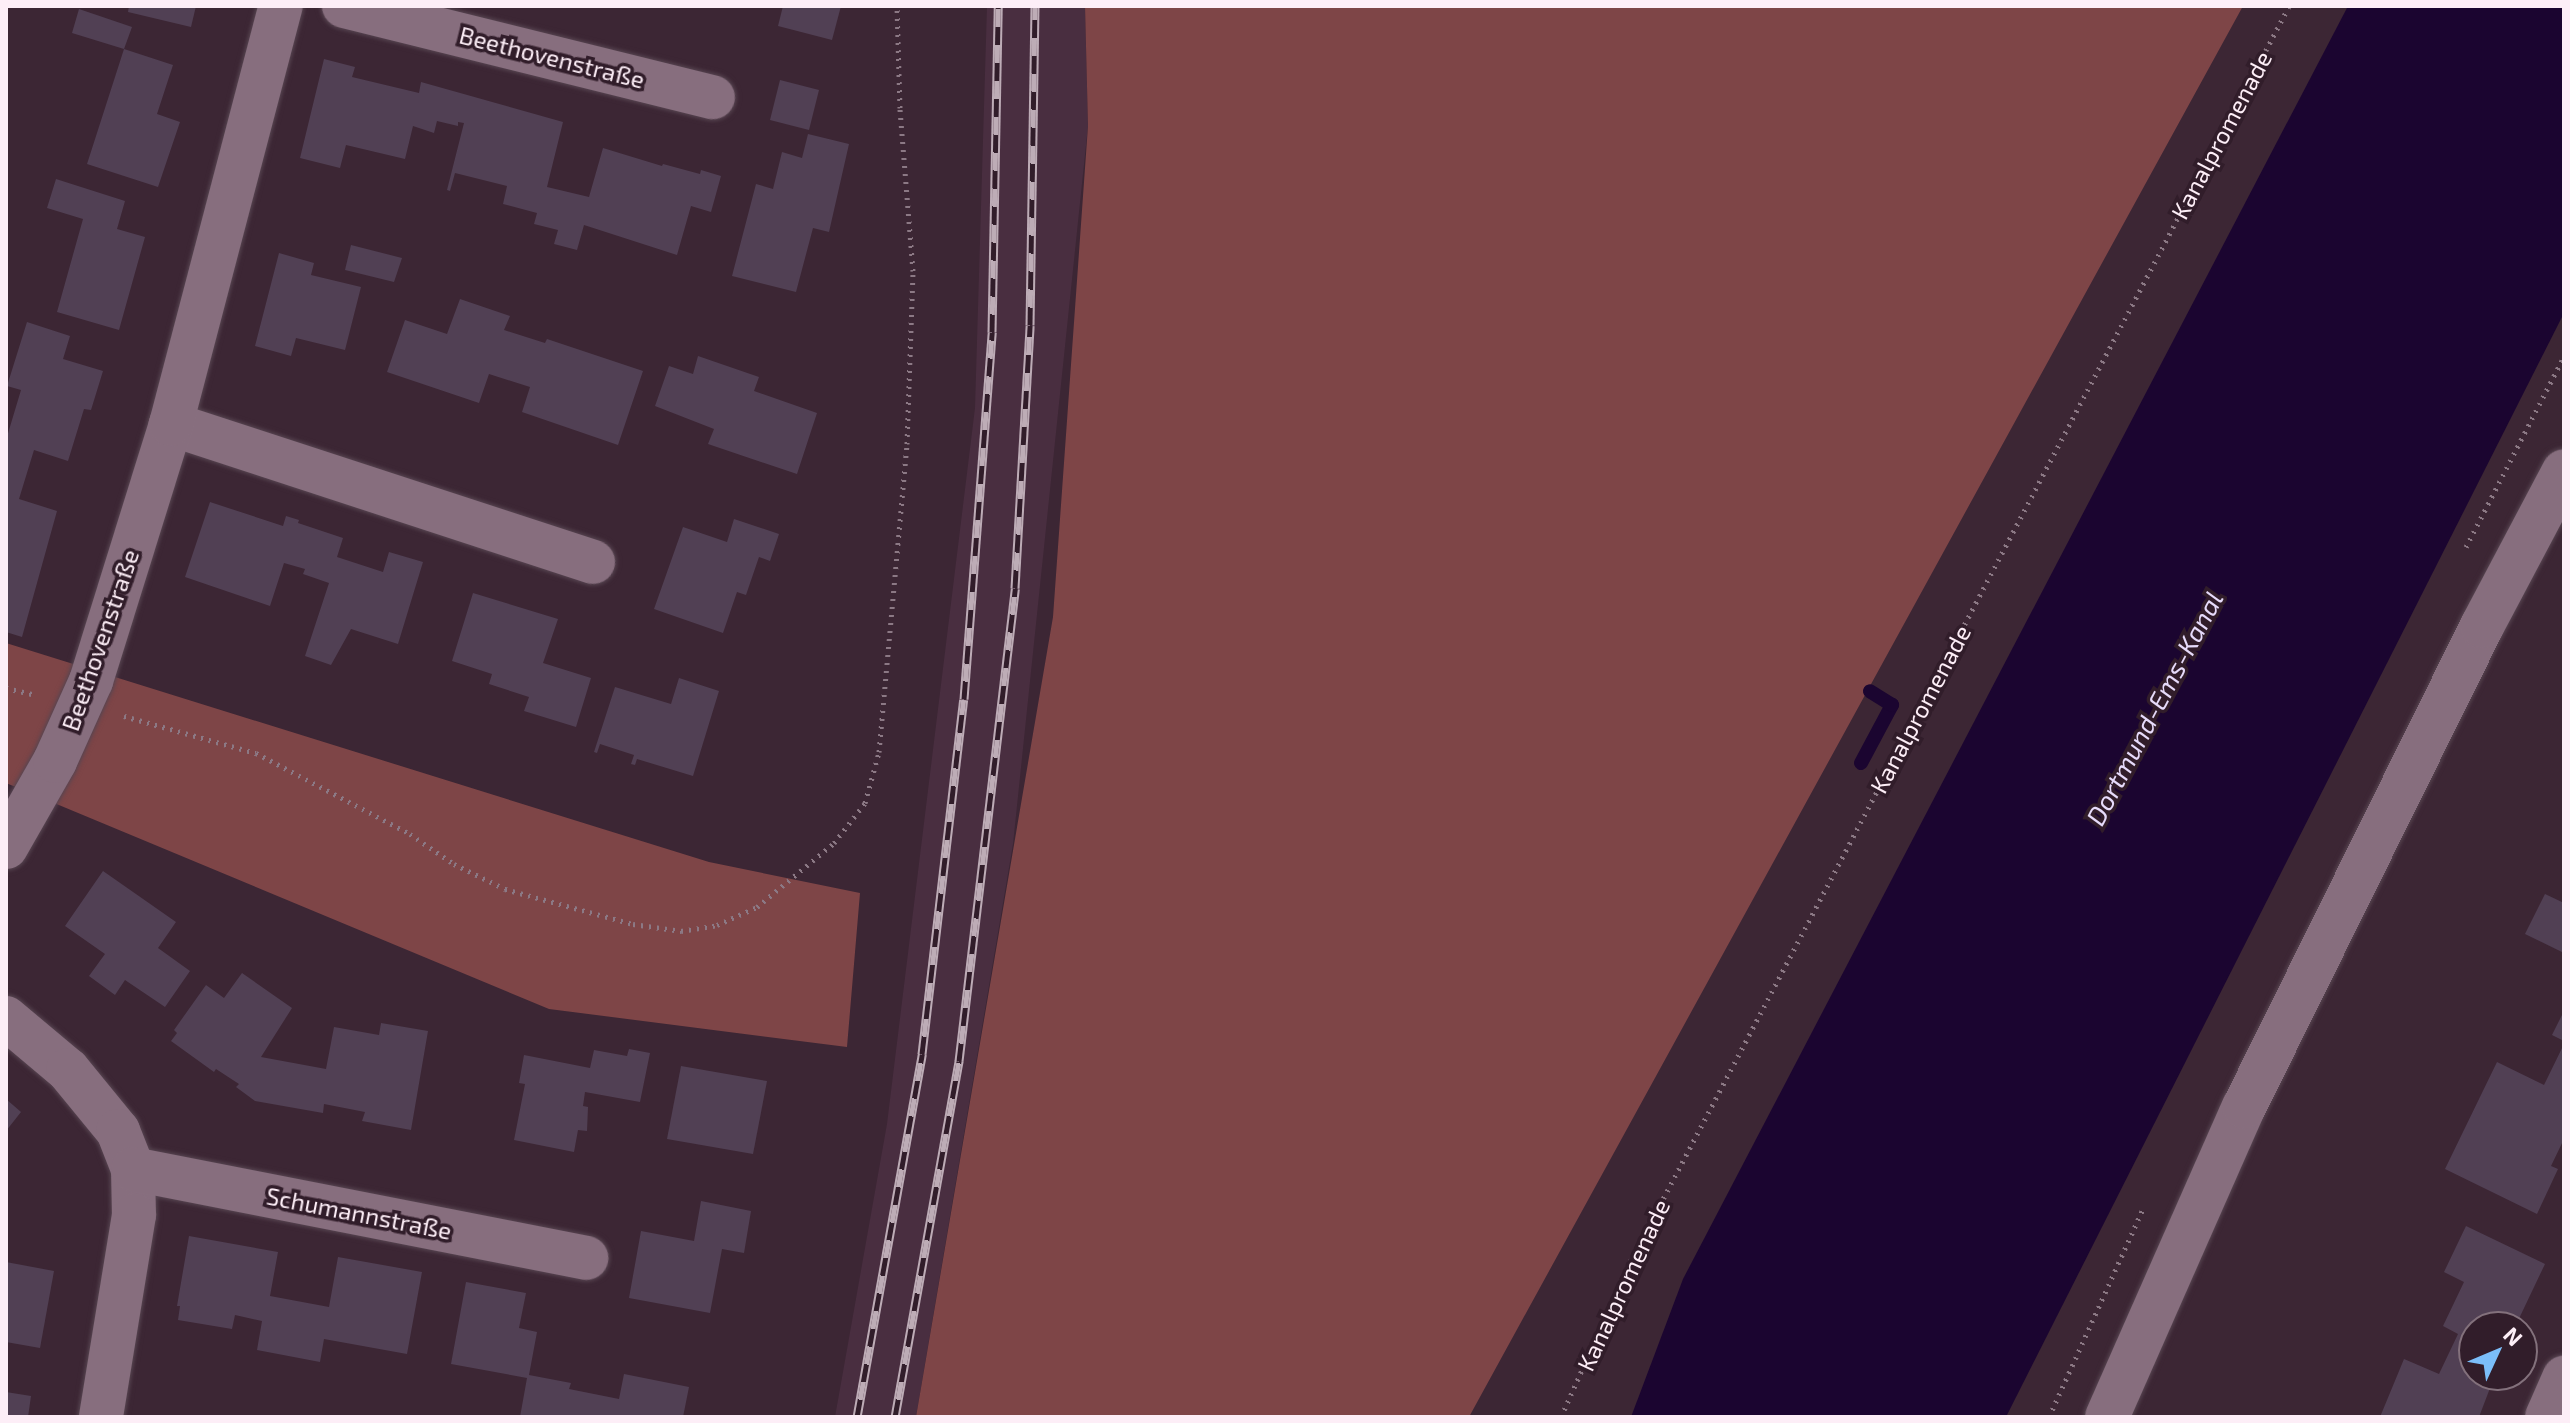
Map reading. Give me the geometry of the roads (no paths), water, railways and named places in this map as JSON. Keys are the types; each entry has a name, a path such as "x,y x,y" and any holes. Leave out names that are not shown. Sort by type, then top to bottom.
{"street":[{"name":"Beethovenstraße","path":"6,847 55,761 82,705 171,424 281,6"},
{"name":"Beethovenstraße","path":"344,6 713,97"},
{"path":"171,424 593,562"},
{"path":"2107,1417 2244,1107 2482,626 2564,471"},
{"path":"6,1018 68,1070 118,1131 133,1169 134,1215 101,1417"},
{"name":"Schumannstraße","path":"133,1169 586,1258"},
{"path":"2547,1417 2564,1378"}],"water":[{"name":"Dortmund-Ems-Kanal","path":"2348,6 2564,6 2564,313 2006,1417 1631,1417 1683,1279"}],"waterway":[{"path":"1861,763 1892,705 1870,691"}],"railway":[{"path":"857,1417 922,1054 964,699 992,332 998,6"},
{"path":"895,1417 959,1061 1015,588 1030,325 1035,6"}]}
